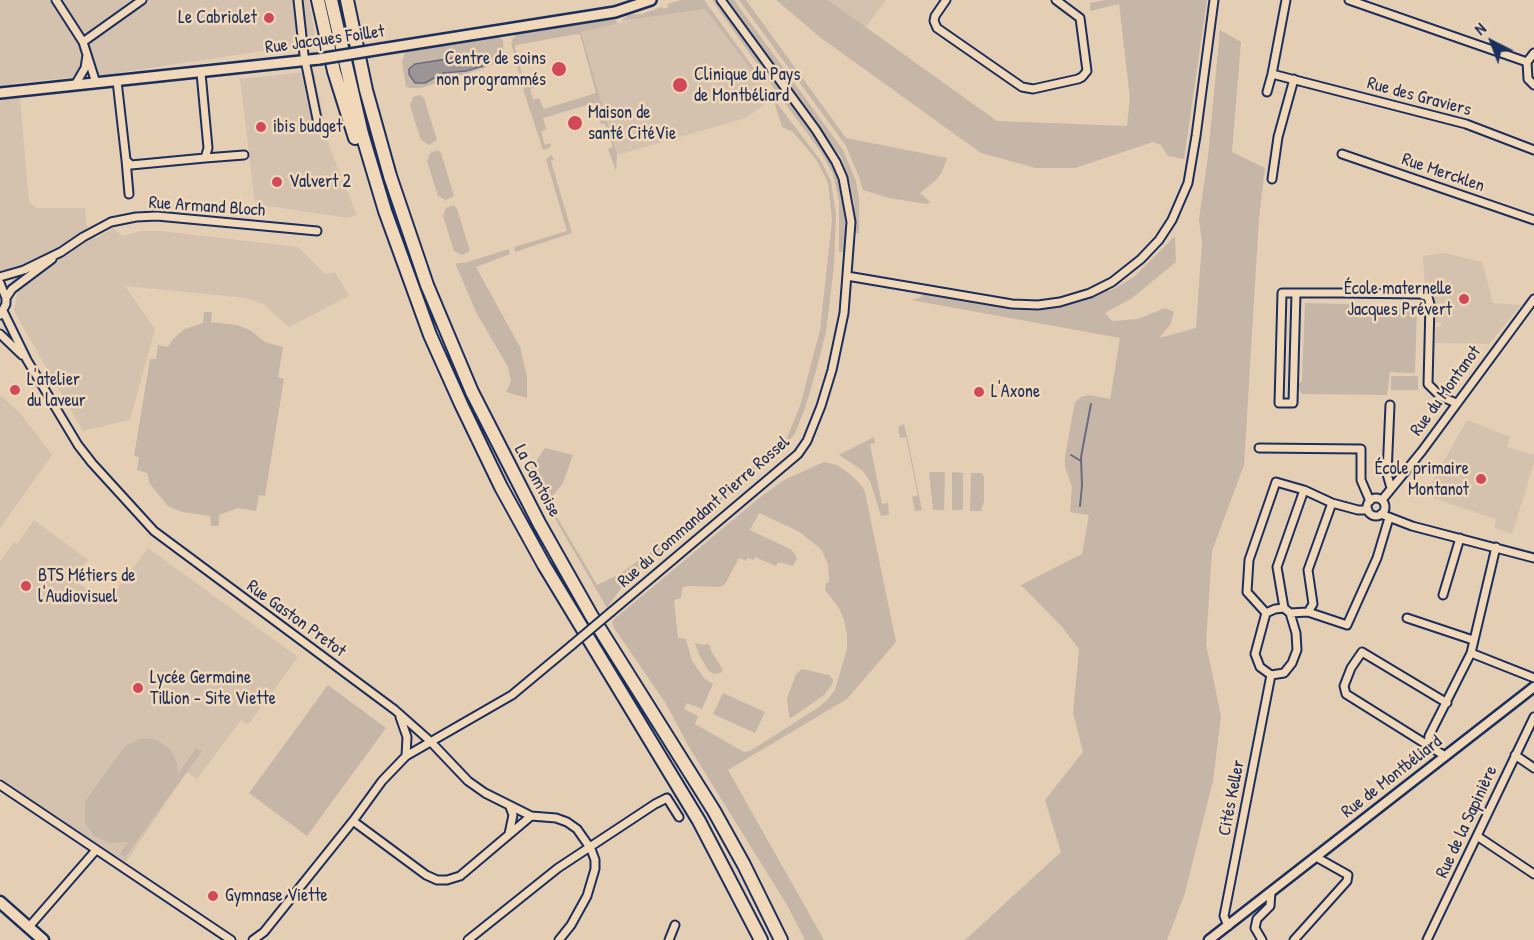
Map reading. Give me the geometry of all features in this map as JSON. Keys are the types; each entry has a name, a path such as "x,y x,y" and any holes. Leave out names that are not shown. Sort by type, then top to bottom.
{"highway":[{"path":"318,0 339,91 358,146 385,211"},
{"name":"La Comtoise","path":"331,0 362,134 385,211 430,335 461,404 501,487 544,565 699,821 762,940"},
{"name":"La Comtoise","path":"347,0 366,90 393,186 431,294 472,392 550,543 609,643 714,811 753,882 781,940"}],"main road":[{"name":"Rue Jacques Foillet","path":"0,93 320,59 615,12 651,0"},
{"path":"0,902 43,940"},
{"path":"0,912 36,940"}],"street":[{"path":"56,0 83,42 96,83"},
{"path":"83,42 142,0"},
{"path":"298,0 317,119"},
{"name":"Rue du Commandant Pierre Rossel","path":"254,940 264,933 382,781 406,756 512,695 758,490 798,454 807,441 832,370 844,313 851,222 847,193 836,162 816,130 721,0"},
{"path":"946,0 935,16 934,21 937,28 1022,87 1033,89 1078,79 1087,71 1080,18 1056,0"},
{"path":"848,276 1012,304 1038,305 1060,302 1090,293 1112,282 1141,259 1159,240 1172,220 1188,183 1197,136 1214,0"},
{"path":"1267,92 1286,0"},
{"path":"1349,0 1527,62"},
{"path":"1534,53 1527,62 1528,79 1534,85"},
{"path":"75,85 85,68 87,55"},
{"path":"201,73 208,148 205,158"},
{"name":"Rue des Graviers","path":"1272,74 1466,124 1534,150"},
{"path":"1272,179 1278,137 1294,79"},
{"path":"117,81 129,194"},
{"name":"Rue Mercklen","path":"1342,154 1534,220"},
{"path":"126,160 131,165 244,155"},
{"name":"Rue Armand Bloch","path":"0,277 24,270 61,252 104,225 136,217 157,216 317,231"},
{"path":"2,313 6,298 12,289 35,274 61,252"},
{"path":"0,283 6,298"},
{"path":"1296,293 1293,404 1279,403 1282,293 1296,293 1420,294 1428,297 1430,304 1428,384 1440,396 1456,404"},
{"name":"Rue du Montanot","path":"1382,500 1422,451 1534,299"},
{"name":"Rue Gaston Pretot","path":"2,313 63,422 92,463 154,531 395,710 430,741 468,781 485,794 531,816 556,818 567,822 577,829 591,849"},
{"name":"Rue Gaston Pretot","path":"0,334 27,360"},
{"path":"1390,405 1387,474 1391,488"},
{"path":"1260,448 1361,449 1361,480 1370,501 1368,510"},
{"path":"1266,613 1247,592 1249,560 1276,482 1304,490 1332,503 1358,510 1368,510 1374,515 1382,514 1389,518 1534,558"},
{"path":"1266,613 1255,654 1260,667 1271,675 1284,673 1292,663 1297,650 1296,633 1287,611 1277,567 1304,490"},
{"path":"1370,501 1376,498 1382,500 1385,507 1382,514"},
{"path":"1308,612 1313,604 1308,570 1332,503"},
{"path":"1266,613 1275,609 1308,612 1347,625 1377,558 1389,518"},
{"path":"1443,595 1460,538"},
{"path":"1428,745 1429,736 1471,653 1496,547"},
{"path":"1407,618 1473,640"},
{"path":"1445,756 1346,694 1344,686 1351,668 1362,652 1447,703"},
{"path":"1471,653 1534,678"},
{"name":"Cités Keller","path":"1228,926 1224,916 1271,675"},
{"name":"Rue de Montbéliard","path":"1209,940 1534,687"},
{"path":"395,710 407,737 406,756"},
{"name":"Rue de la Sapinière","path":"1427,940 1534,717"},
{"path":"1515,755 1534,768"},
{"path":"0,785 231,940"},
{"path":"468,940 544,879 591,849 599,840 667,798 679,817"},
{"path":"509,834 513,815 510,807"},
{"path":"353,821 426,876 437,880 447,880 460,876 531,816"},
{"path":"1477,836 1534,874"},
{"path":"559,940 592,886 595,860 591,849"},
{"path":"28,928 96,850"},
{"path":"1294,940 1347,881 1348,875 1316,857"},
{"path":"1262,940 1255,928 1255,918 1270,906 1271,892"},
{"path":"669,940 675,925"}],"shaded area":[{"path":"0,0 309,0 316,43 110,74 13,83 20,98 29,202 37,208 85,208 86,224 95,239 113,228 123,236 141,231 161,231 298,247 325,274 335,272 349,296 289,327 263,304 246,298 125,286 155,329 130,420 83,431 14,311 18,290 7,272 0,273"},
{"path":"682,0 704,0 755,70 753,72 705,9 621,21 629,15 642,14 662,7 663,9 668,7 668,4"},
{"path":"712,0 717,0 762,62 760,68"},
{"path":"727,0 734,0 843,150 856,181 859,200 859,234 854,229 854,203 850,182 841,157"},
{"path":"739,0 746,0 846,138 947,158 936,180 920,193 930,202 927,204 889,198 863,190 846,146"},
{"path":"776,0 828,0 997,121 1127,126 1130,98 1119,4 1090,11 1090,3 1105,0 1207,0 1184,159 1168,156 1161,145 1153,142 1075,168 1036,168 981,153 821,38"},
{"path":"828,0 886,0 865,28"},
{"name":"Clinique du Pays de Montbéliard","path":"705,9 773,98 746,118 617,155 581,31 646,17"},
{"path":"614,19 618,23 581,32 617,155 616,171 608,149 613,147 605,124 601,124 594,103 543,118 546,129 541,132 545,145 550,143 551,145 543,150 523,89 533,84 535,87 530,89 533,100 539,98 544,109 596,93 580,35 516,45 522,74 528,74 527,78 523,79 520,77 511,42 516,34"},
{"path":"1220,30 1241,42 1232,152 1265,168 1259,218 1244,465 1212,551 1206,644 1221,716 1213,781 1185,893 1167,940 965,940 1061,852 1045,800 1083,752 1073,713 1079,649 1063,628 1021,585 1082,554 1089,515 1070,512 1072,487 1065,466 1065,456 1075,402 1089,395 1110,399 1120,338 911,300 921,297 923,293 981,304 1019,308 1056,308 1097,296 1108,289 1110,291 1134,277 1175,236 1176,262 1132,298 1105,313 1112,321 1138,319 1165,308 1174,312 1170,325 1159,338 1196,328 1202,242 1199,219 1208,156"},
{"path":"498,36 503,41 504,60 421,88 406,86 402,62 405,52"},
{"path":"485,55 490,59 483,66 466,71 443,73 425,83 415,83 409,74 409,69 415,64 459,57 470,60"},
{"path":"314,71 330,149 357,215 347,218 255,204 240,79"},
{"path":"768,75 771,75 826,150 837,171 845,199 845,252 839,252 839,201 833,174 821,152 767,79"},
{"path":"420,95 424,98 437,140 429,145 421,140 410,106 413,97"},
{"path":"773,98 821,161 831,181 836,215 834,266 826,332 805,408 795,433 786,442 784,440 787,438 800,406 820,330 832,220 828,183 817,161 804,145 793,132 782,127"},
{"path":"438,150 441,153 454,196 446,200 438,196 427,161 430,153"},
{"path":"551,155 554,159 551,161 572,233 515,252 514,247 567,231 546,159"},
{"path":"454,205 470,251 462,255 454,251 443,216 446,208"},
{"path":"509,249 510,254 476,267 520,347 527,377 527,398 506,392 511,381 508,367 476,312 456,265"},
{"name":"École maternelle Jacques Prévert","path":"1445,253 1482,262 1493,303 1521,305 1489,344 1435,343 1436,327 1441,326 1441,323 1435,322 1435,294 1425,287 1423,256"},
{"path":"1305,303 1417,306 1415,373 1390,372 1387,395 1302,394 1296,385 1302,381"},
{"path":"204,312 212,312 211,322 237,325 250,330 265,342 283,347 278,377 284,379 265,496 259,495 256,511 238,508 219,515 219,526 211,526 210,516 182,512 168,506 150,484 147,473 137,470 139,457 134,456 150,359 156,359 158,345 168,347 174,338 185,329 203,323"},
{"path":"1391,376 1418,376 1418,390 1391,390"},
{"path":"0,395 20,413 52,455 0,528"},
{"name":"École primaire Montanot","path":"1467,420 1510,437 1507,447 1534,455 1534,463 1512,534 1494,528 1496,519 1425,495"},
{"path":"904,424 922,510 915,511 912,497 918,495 906,437 900,438 898,427"},
{"path":"874,437 875,443 870,444 882,504 888,503 889,515 881,516 870,481 862,470 839,455"},
{"path":"778,445 782,449 776,455 626,581 607,608 546,503 530,470 545,448 573,455 563,483 548,502 597,585 620,574 662,544"},
{"path":"824,462 837,465 862,486 896,642 847,699 728,770 824,940 805,940 787,905 689,747 665,702 614,628 612,621 784,480","holes":["759,513 798,531 821,549 828,564 829,582 826,583 825,590 839,608 844,620 847,649 835,690 827,700 750,751 744,752 695,724 698,716 684,709 687,703 702,709 713,684 705,679 692,661 686,639 678,638 674,600 681,598 682,588 687,586 720,587 725,584 739,558 747,561 747,558 754,560 755,557 776,566 778,562 793,566 797,558 792,550 750,530"]},
{"path":"929,472 945,472 944,510 933,510"},
{"path":"952,472 963,473 963,510 952,510"},
{"path":"971,473 982,473 984,477 984,502 981,511 970,511"},
{"name":"Lycée Germaine Tillion - Site Viette","path":"34,520 88,560 74,580 106,604 148,548 298,657 248,725 241,720 197,779 187,772 125,863 0,778 0,561 14,542 17,544"},
{"path":"695,643 708,644 711,647 710,649 723,670 720,673 714,674 708,670"},
{"path":"802,669 829,675 833,680 832,685 824,695 791,718 787,698 796,674"},
{"path":"328,685 386,728 307,836 249,793"},
{"path":"723,693 765,712 755,733 713,714"},
{"path":"148,738 170,749 177,763 178,774 196,748 202,751 125,857 120,854 129,842 110,843 94,836 85,823 85,805 86,800 125,746"}],"waterway":[{"path":"1080,506 1081,457 1091,404"},
{"path":"1071,455 1081,461"}],"place":[{"name":"Le Cabriolet","path":"269,18"},
{"name":"Centre de soins non programmés","path":"559,69"},
{"name":"Clinique du Pays de Montbéliard","path":"680,85"},
{"name":"Maison de santé CitéVie","path":"575,123"},
{"name":"ibis budget","path":"261,127"},
{"name":"Valvert 2","path":"277,182"},
{"name":"École maternelle Jacques Prévert","path":"1464,299"},
{"name":"L'atelier du laveur","path":"15,390"},
{"name":"L'Axone","path":"979,392"},
{"name":"École primaire Montanot","path":"1481,479"},
{"name":"BTS Métiers de l'Audiovisuel","path":"26,586"},
{"name":"Lycée Germaine Tillion - Site Viette","path":"138,688"},
{"name":"Gymnase Viette","path":"213,896"}]}
